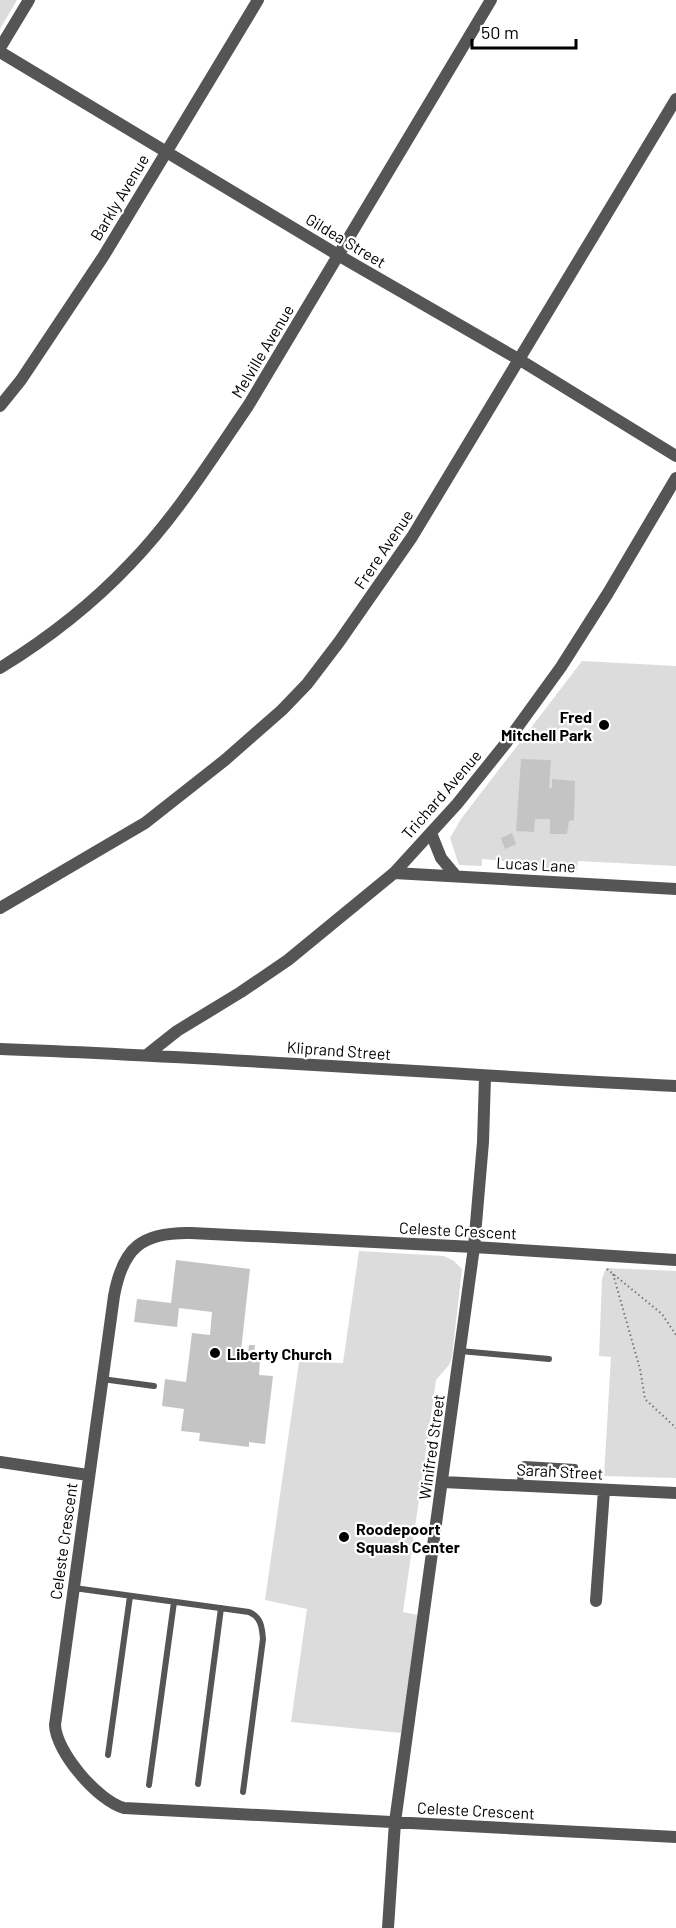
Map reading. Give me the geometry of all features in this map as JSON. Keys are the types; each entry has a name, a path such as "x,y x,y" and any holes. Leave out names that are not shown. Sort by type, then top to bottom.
{"street":[{"path":"0,50 29,0"},
{"name":"Barkly Avenue","path":"0,406 21,380 84,285 258,0"},
{"name":"Melville Avenue","path":"0,668 72,618 119,575 153,537 206,468 248,406 491,0"},
{"name":"Gildea Street","path":"0,50 338,255 520,360 676,456"},
{"name":"Frere Avenue","path":"0,908 145,823 225,760 282,710 307,684 392,567 520,360 676,99"},
{"name":"Trichard Avenue","path":"148,1054 177,1031 242,992 288,960 394,873 484,772 555,675 608,593 676,478"},
{"path":"430,833 441,858 456,876"},
{"name":"Lucas Lane","path":"394,873 676,889"},
{"name":"Kliprand Street","path":"0,1049 148,1054 485,1077 676,1086"},
{"name":"Winifred Street","path":"388,1928 395,1822 474,1247 483,1142 485,1077"},
{"name":"Celeste Crescent","path":"676,1260 191,1233 154,1236 136,1247 128,1255 118,1275 58,1698 56,1736 66,1754 103,1798 124,1808 676,1837"},
{"path":"0,1462 88,1475"},
{"name":"Sarah Street","path":"443,1482 676,1493"},
{"path":"597,1601 604,1490"}],"lane":[{"path":"460,1351 549,1359"},
{"path":"102,1379 154,1386"},
{"path":"520,1486 521,1466 524,1464 575,1467"},
{"path":"73,1588 249,1612 256,1615 262,1624 263,1638 243,1792"},
{"path":"108,1755 130,1596"},
{"path":"149,1785 174,1602"},
{"path":"198,1784 221,1608"}],"path":[{"path":"600,1263 663,1314 676,1335"},
{"path":"613,1274 640,1370 645,1399 676,1428"}],"shaded area":[{"path":"0,0 17,0 0,29"},
{"name":"Fred Mitchell Park","path":"582,661 676,666 676,866 578,861 577,871 504,868 504,861 482,859 482,866 459,865 450,838 461,819"},
{"name":"Roodepoort Squash Center","path":"359,1251 444,1256 454,1261 462,1269 452,1357 449,1365 436,1380 403,1612 418,1615 401,1733 291,1722 307,1609 265,1600 299,1362 343,1363"},
{"path":"606,1268 676,1271 676,1478 604,1476 611,1357 599,1356 602,1279"}],"building":[{"path":"521,759 551,760 549,788 552,788 552,779 575,781 574,820 569,821 567,834 550,834 550,819 535,819 534,832 516,831"},
{"path":"512,833 516,844 505,849 501,838"},
{"name":"Liberty Church","path":"176,1260 250,1269 240,1360 247,1361 249,1345 255,1345 253,1361 260,1361 259,1375 273,1376 265,1444 249,1442 249,1447 199,1441 200,1433 181,1431 184,1409 162,1406 165,1379 186,1382 192,1333 210,1335 212,1312 179,1308 177,1327 134,1322 137,1299 171,1303"}],"place":[{"name":"Fred Mitchell Park","path":"604,725"},
{"name":"Liberty Church","path":"215,1353"},
{"name":"Roodepoort Squash Center","path":"344,1537"}]}
